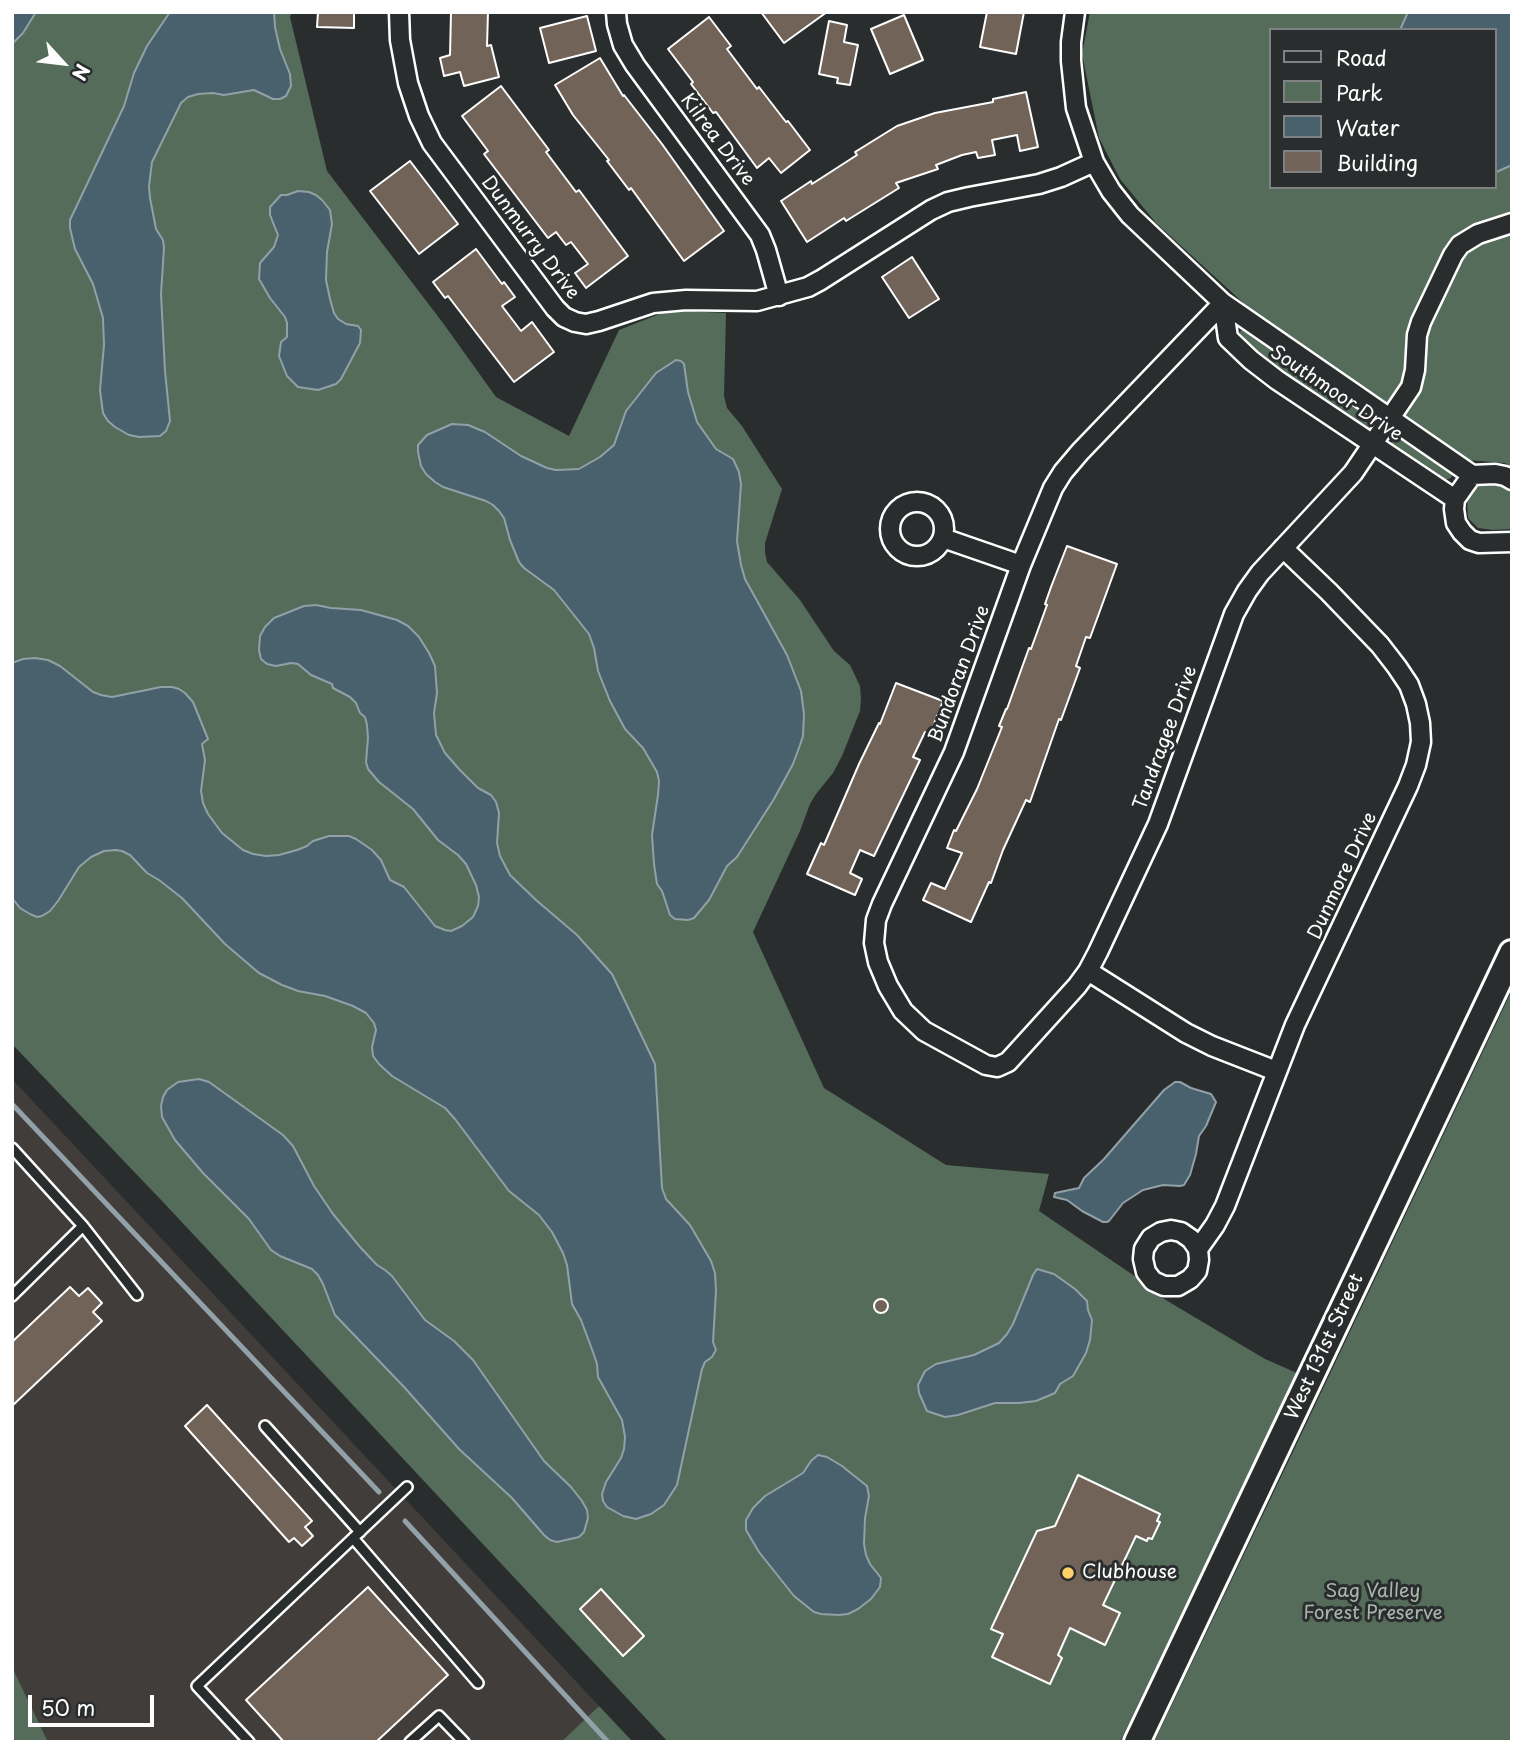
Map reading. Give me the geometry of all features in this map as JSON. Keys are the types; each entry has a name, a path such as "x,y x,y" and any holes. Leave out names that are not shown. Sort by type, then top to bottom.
{"street":[{"name":"Dunmurry Drive","path":"398,12 408,83 432,143 555,308 575,323 586,324 653,303 668,301 757,301 779,296 821,280 948,202 1039,184 1094,162"},
{"name":"Kilrea Drive","path":"616,12 623,45 635,65 760,235 779,296"},
{"name":"Southmoor Drive","path":"1075,12 1071,42 1076,108 1094,162 1111,191 1130,215 1223,303 1472,475"},
{"name":"Tandragee Drive","path":"986,1065 998,1066 1009,1062 1088,971 1158,824 1234,614 1247,591 1260,573 1353,473 1411,387 1421,322 1460,245 1478,234 1512,223"},
{"name":"Southmoor Drive","path":"1223,303 1228,338 1251,360 1455,499"},
{"name":"Bundoran Drive","path":"986,1065 924,1031 903,1011 878,962 874,943 876,920 954,752 1046,502 1063,472 1080,452 1223,303"},
{"path":"1512,480 1495,474 1472,475 1455,499 1454,509 1456,523 1470,540 1479,543 1512,542"},
{"path":"943,538 1021,565"},
{"name":"Dunmore Drive","path":"1198,1249 1225,1206 1295,1025 1408,786 1421,743 1416,704 1409,685 1397,667 1380,645 1283,548"},
{"name":"West 131st Street","path":"1137,1742 1512,953"},
{"path":"1088,971 1197,1039 1276,1071"}],"lane":[{"path":"14,1152 83,1226 136,1295"},
{"path":"12,1296 83,1226"},
{"path":"265,1426 478,1683"},
{"path":"249,1742 197,1686 407,1487"},
{"path":"410,1742 439,1716 464,1742"}],"shaded area":[{"path":"12,1079 599,1706 561,1742 48,1742 12,1668"}],"green space":[{"path":"12,12 292,12 290,17 327,171 496,397 569,436 619,330 662,313 726,313 724,396 727,408 742,426 782,489 765,543 767,562 800,600 834,651 850,665 860,686 860,711 842,756 810,804 753,932 824,1088 946,1165 1049,1174 1039,1211 1136,1277 1149,1290 1265,1359 1297,1373 1120,1742 668,1742 12,1044"},
{"path":"1090,12 1512,12 1512,467 1505,463 1467,460 1250,309 1156,223 1120,179 1099,138 1082,54"},
{"path":"1244,329 1362,410 1371,422 1368,432 1263,359 1239,332"},
{"path":"1392,441 1412,443 1453,472 1451,478 1445,480 1395,451 1391,445"},
{"path":"1481,483 1496,483 1508,489 1512,495 1512,529 1478,528 1468,518 1467,498 1471,490"},
{"name":"Sag Valley Forest Preserve","path":"1512,990 1512,1742 1154,1742 1290,1458"},
{"path":"12,1667 48,1742 12,1742"},
{"path":"599,1706 633,1742 561,1742"}],"water":[{"path":"12,12 36,12 23,33 12,44"},
{"path":"170,12 274,12 280,49 290,74 291,86 286,96 280,99 273,99 254,90 188,97 181,103 152,162 150,198 156,229 163,240 164,248 161,294 170,421 166,431 160,436 139,437 115,427 103,413 100,390 104,345 103,318 93,284 75,249 70,220 124,106 134,73 147,46"},
{"path":"1408,12 1512,12 1512,165 1496,172 1496,28 1401,28"},
{"path":"298,191 316,195 330,210 332,224 326,280 330,299 338,319 358,326 361,330 360,343 341,379 336,384 318,390 298,387 287,376 279,356 281,342 287,337 287,323 259,279 260,263 274,247 278,235 270,215 270,207 281,195"},
{"path":"676,360 684,364 688,392 697,422 716,449 733,459 739,472 741,484 737,541 741,565 745,579 787,655 801,691 804,714 800,745 774,799 737,857 727,866 709,900 694,918 688,920 675,919 670,915 657,884 652,835 658,795 657,772 643,748 625,729 610,701 598,671 589,634 554,590 519,562 499,511 486,501 435,482 421,466 418,452 418,445 427,435 452,424 468,425 547,468 579,469 614,445 626,411 656,373"},
{"path":"304,606 361,610 397,620 419,637 435,666 436,735 445,753 459,769 496,802 499,813 497,843 500,856 510,875 577,935 612,974 655,1064 662,1188 666,1199 690,1225 715,1273 713,1342 716,1350 702,1369 677,1485 664,1505 651,1514 636,1519 623,1516 607,1507 603,1501 606,1482 624,1449 622,1420 598,1377 593,1352 572,1304 567,1265 552,1232 539,1215 509,1191 445,1108 392,1076 379,1064 373,1056 372,1047 376,1030 366,1013 325,996 298,991 259,973 225,944 182,898 122,851 104,851 91,857 79,867 50,911 42,916 37,917 20,908 12,898 12,663 35,658 60,666 93,692 101,695 112,697 161,687 172,687 185,693 193,702 208,739 202,744 205,760 201,791 203,803 222,833 243,850 266,856 279,855 329,836 349,836 372,850 381,860 390,880 404,887 435,926 451,931 473,917 479,897 466,864 438,840 413,809 379,782 368,769 367,725 356,703 333,688 332,684 311,675 298,664 276,666 261,659 260,636 274,618"},
{"path":"199,1079 209,1082 283,1135 293,1146 314,1186 333,1214 360,1247 392,1276 425,1320 454,1341 473,1360 544,1461 582,1501 588,1518 584,1532 579,1537 557,1542 544,1535 512,1498 459,1449 335,1315 318,1275 312,1269 271,1250 249,1219 203,1173 175,1140 162,1117 163,1097 167,1090 178,1082"},
{"path":"1175,1082 1211,1094 1216,1102 1199,1136 1190,1175 1184,1185 1163,1185 1143,1190 1123,1203 1107,1222 1082,1211 1067,1200 1054,1197 1055,1193 1079,1188 1084,1178 1164,1090"},
{"path":"1037,1269 1054,1274 1087,1301 1092,1320 1090,1340 1073,1376 1060,1384 1055,1393 1036,1401 995,1403 945,1417 927,1411 918,1385 925,1371 936,1364 974,1355 999,1343 1013,1324"},
{"path":"818,1455 842,1466 867,1486 869,1496 864,1544 870,1564 881,1578 880,1587 871,1599 848,1614 814,1612 794,1596 759,1552 746,1530 746,1520 753,1508 765,1496 803,1473"}],"building":[{"path":"318,12 354,12 354,28 317,27"},
{"path":"451,12 488,12 487,46 491,45 499,77 464,86 460,72 444,76 440,58 450,55"},
{"path":"761,12 827,12 784,43"},
{"path":"987,12 1024,12 1016,54 980,47"},
{"path":"904,15 923,60 890,74 871,29"},
{"path":"587,16 596,51 549,63 540,28"},
{"path":"709,17 731,46 727,49 757,89 759,87 810,150 781,173 769,158 757,168 716,112 713,113 691,84 693,82 668,49"},
{"path":"829,21 847,25 844,42 858,45 850,85 837,83 838,78 819,74"},
{"path":"600,58 623,96 662,144 724,231 684,261 573,115 555,85"},
{"path":"501,86 549,150 546,152 576,192 579,190 628,256 586,288 575,273 588,264 571,242 566,245 556,232 548,238 484,154 488,151 462,116"},
{"path":"1026,92 1038,147 1020,151 1017,135 992,140 995,155 978,158 976,152 962,155 936,165 938,169 896,183 899,188 807,242 781,201 857,155 855,152 897,126 935,113 993,102 993,99"},
{"path":"410,161 458,224 419,254 370,191"},
{"path":"476,249 515,297 502,306 521,331 532,322 554,352 514,382 448,296 445,298 433,282"},
{"path":"912,257 939,299 909,318 882,277"},
{"path":"1067,546 1117,564 1090,638 1086,637 1076,666 1080,668 1030,802 1026,800 991,883 989,882 971,922 923,900 931,883 945,889 962,853 947,848 977,789 1002,727 999,726 1029,648 1031,649"},
{"path":"896,683 943,701 930,734 925,732 913,757 920,760 874,856 860,850 850,873 862,879 855,895 807,874 821,843 824,845"},
{"path":"70,1287 79,1296 88,1288 102,1303 93,1312 102,1321 12,1406 12,1342"},
{"path":"878,1299 884,1299 888,1306 884,1313 878,1313 874,1309 874,1303"},
{"path":"207,1405 312,1521 305,1527 313,1536 302,1546 294,1538 289,1542 185,1426"},
{"name":"Clubhouse","path":"1078,1475 1160,1514 1157,1521 1160,1522 1152,1539 1148,1538 1147,1541 1136,1536 1103,1605 1120,1613 1105,1645 1070,1628 1058,1655 1062,1658 1050,1684 992,1657 1003,1634 991,1629 1037,1531 1055,1526"},
{"path":"368,1587 448,1675 376,1742 284,1742 246,1700"},
{"path":"601,1589 644,1636 623,1656 580,1609"}],"waterway":[{"path":"12,1104 379,1492"},
{"path":"405,1521 608,1742"}],"place":[{"name":"Clubhouse","path":"1068,1573"}]}
